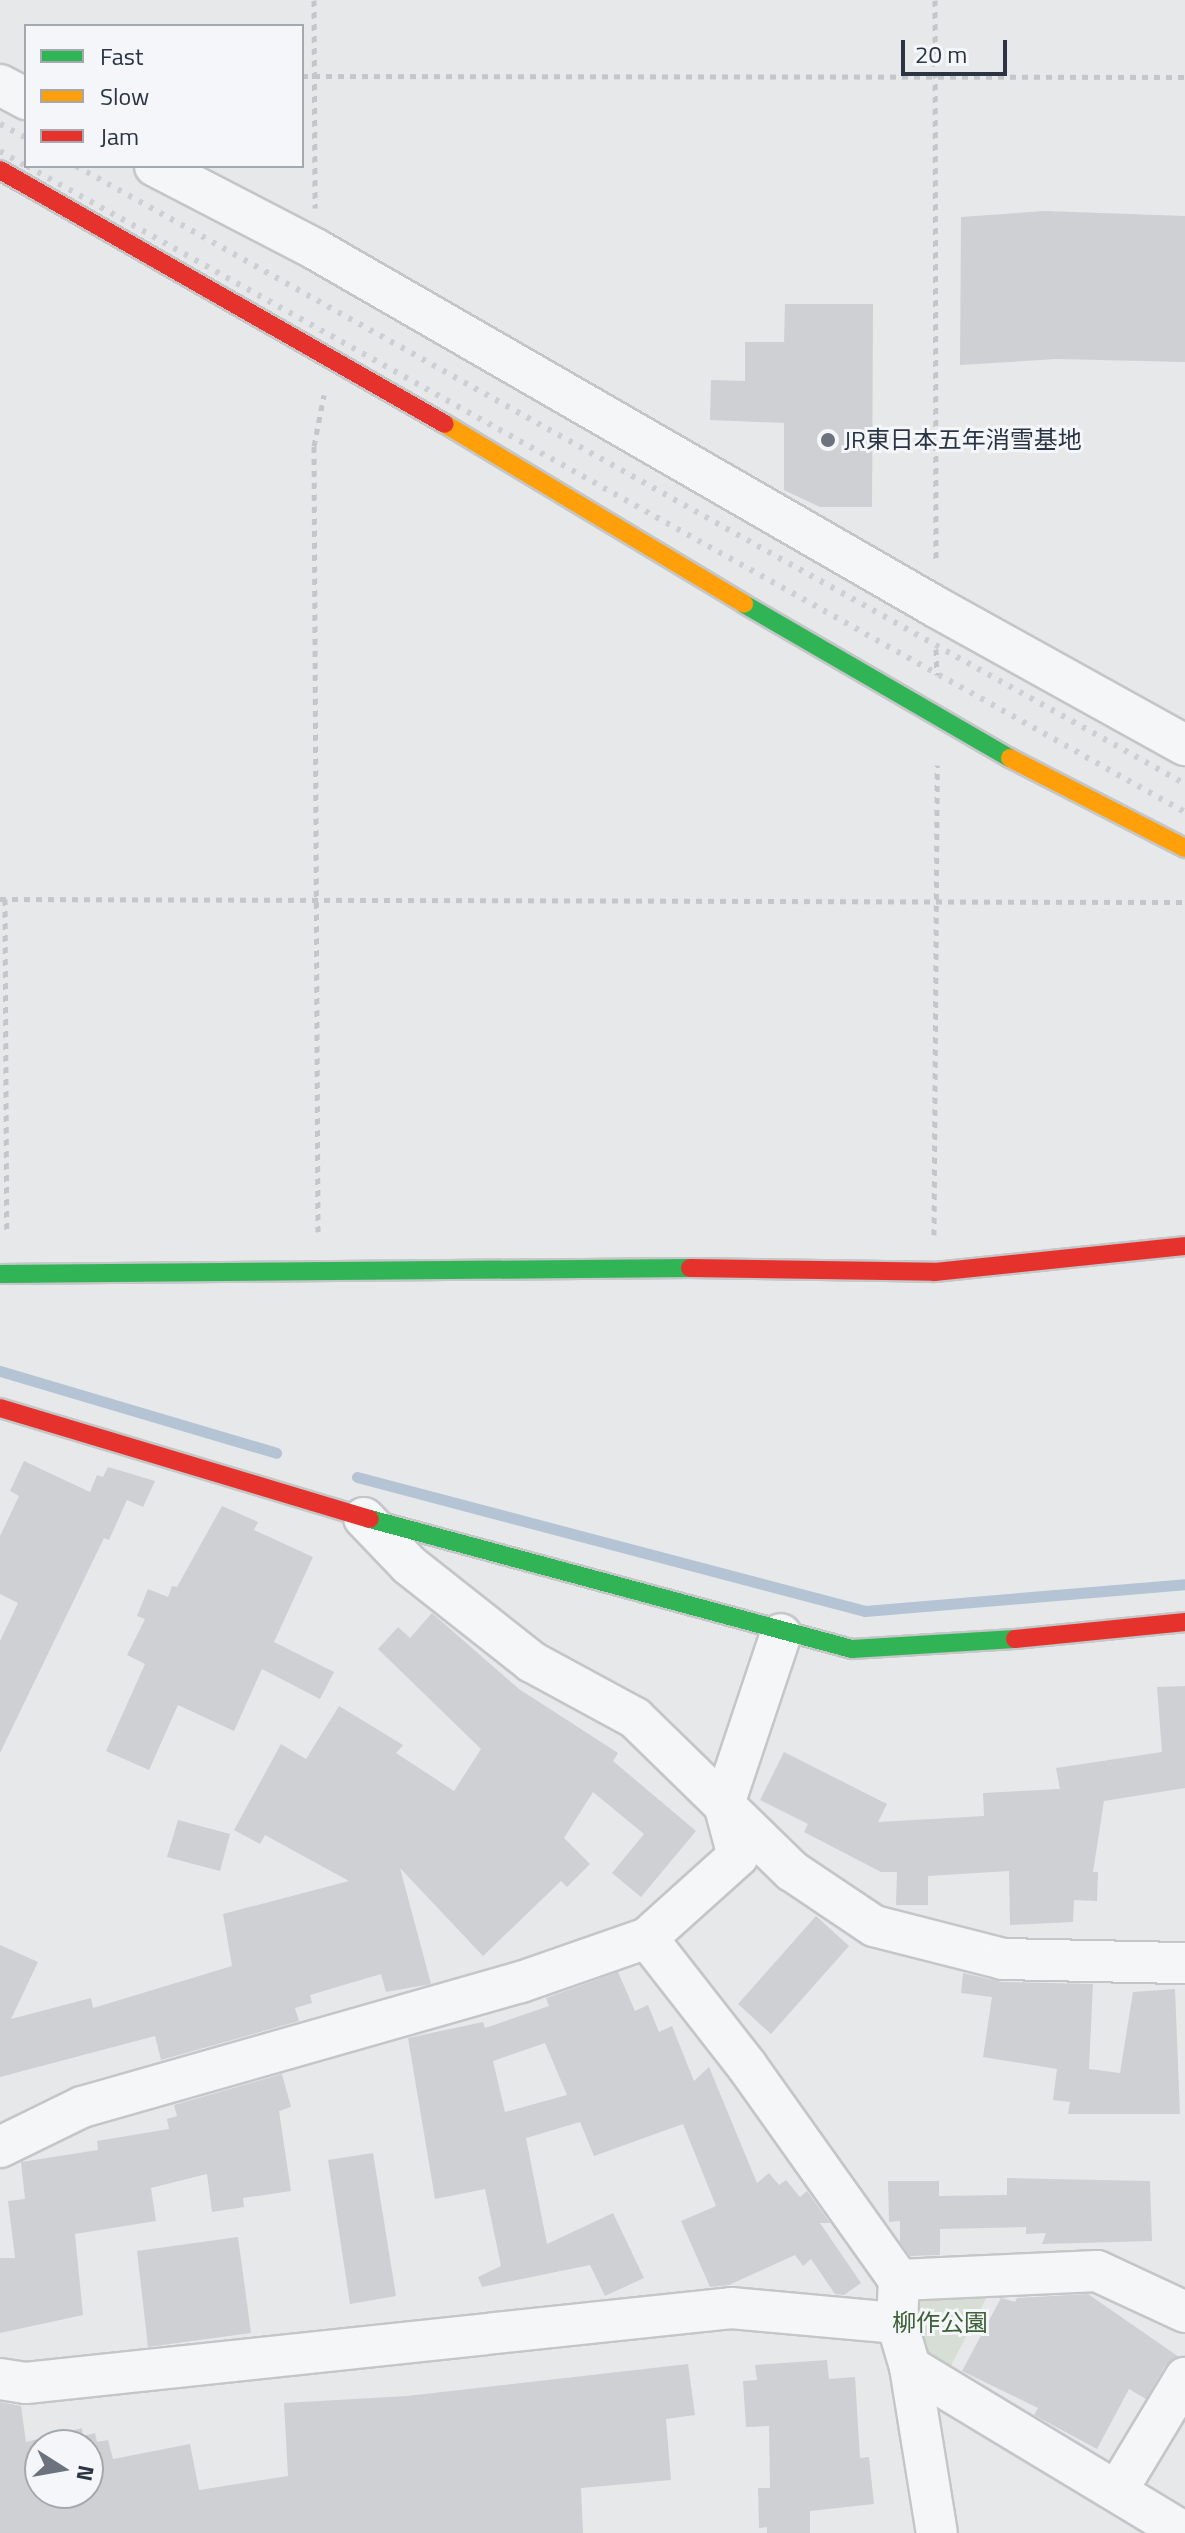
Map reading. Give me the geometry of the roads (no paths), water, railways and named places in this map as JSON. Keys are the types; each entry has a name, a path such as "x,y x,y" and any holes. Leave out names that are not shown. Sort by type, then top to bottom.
{"street":[{"path":"0,85 24,98"},
{"path":"159,168 315,249 936,607 1185,745"},
{"path":"0,170 331,356 937,720 1185,848"},
{"path":"3,1274 318,1273 613,1267 934,1272 1185,1246"},
{"path":"0,1408 364,1518 781,1634 852,1649 941,1647 1185,1622"},
{"path":"364,1518 409,1565 532,1662 635,1718 792,1871 874,1926 1003,1959 1185,1963"},
{"path":"0,2147 82,2107 521,1982 647,1938 738,1856 724,1804 781,1634"},
{"path":"647,1938 747,2066 899,2280 897,2323 910,2367 937,2533"},
{"path":"899,2280 1097,2271 1185,2312"},
{"path":"0,2379 26,2383 731,2308 897,2323"},
{"path":"910,2367 1118,2489 1185,2533"},
{"path":"1118,2489 1185,2378"}],"waterway":[{"path":"0,1371 276,1453"},
{"path":"357,1477 865,1611 1185,1584"}],"railway":[{"path":"0,124 24,137"},
{"path":"0,151 24,165"},
{"path":"31,168 1185,812"},
{"path":"80,168 1185,784"}],"place":[{"name":"JR東日本五年消雪基地","path":"828,440"}],"park label":[{"name":"柳作公園","path":"940,2323"}]}
